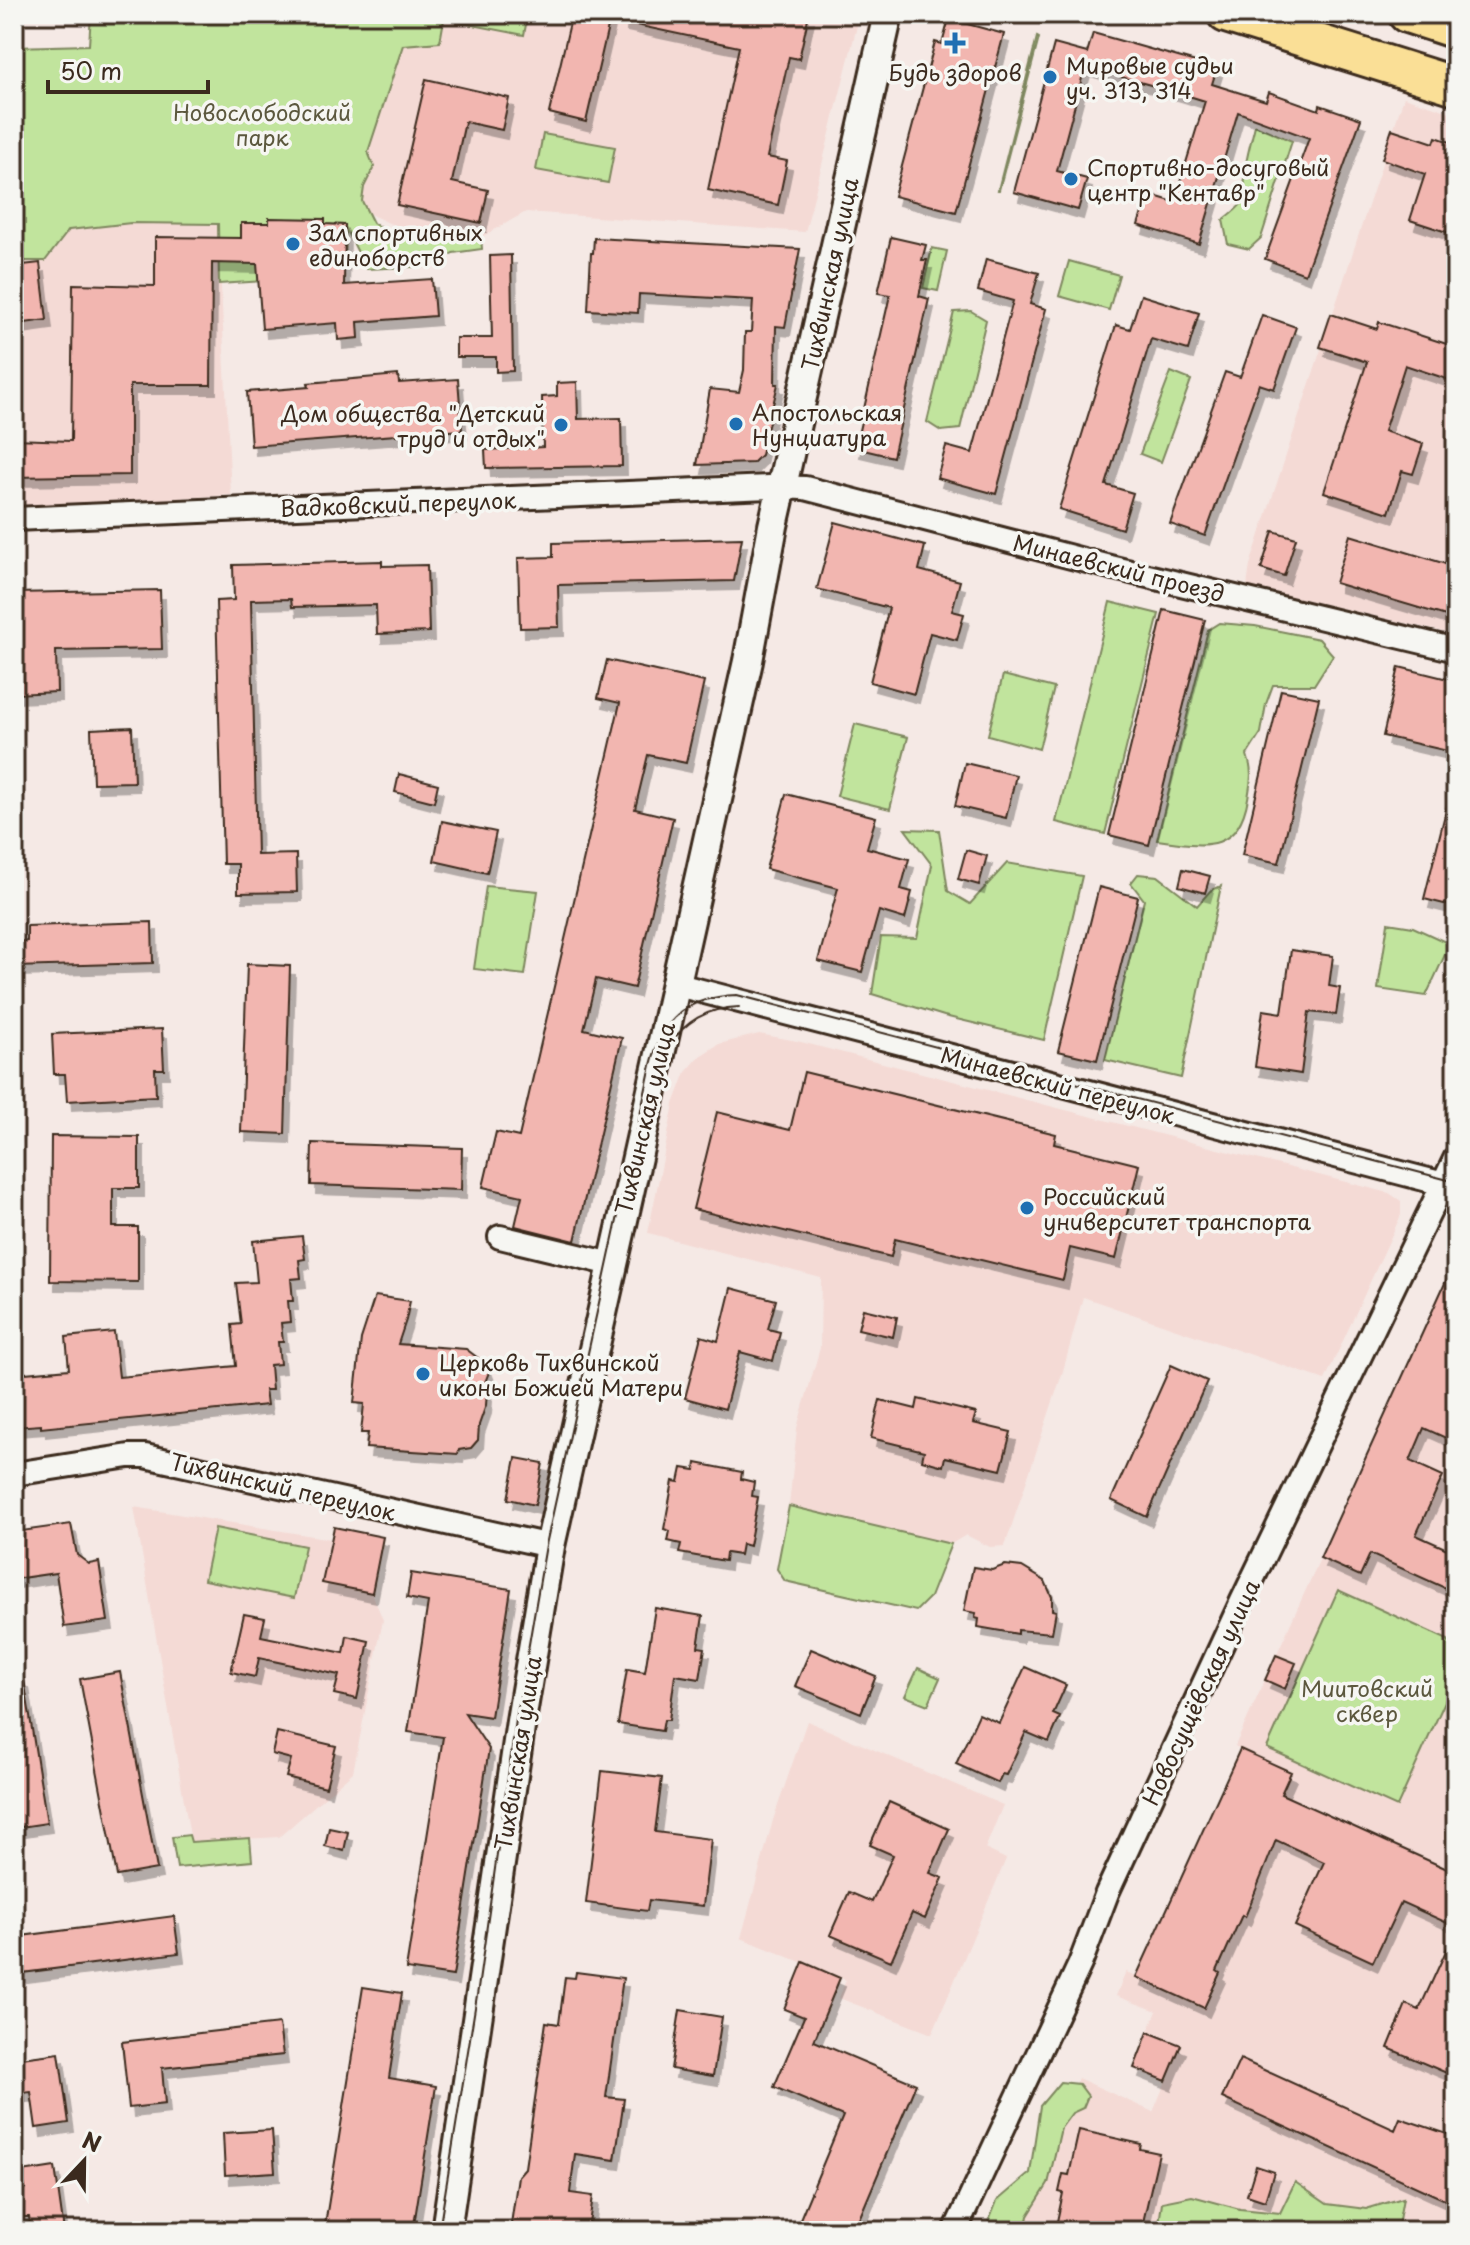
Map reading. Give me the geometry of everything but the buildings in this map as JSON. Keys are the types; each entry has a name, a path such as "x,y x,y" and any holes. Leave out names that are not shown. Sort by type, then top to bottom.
{"main road":[{"path":"1226,14 1456,86"},
{"path":"1407,14 1456,30"}],"street":[{"name":"Тихвинская улица","path":"446,2231 519,1734 550,1546 748,661 782,487 888,14"},
{"name":"Вадковский переулок","path":"14,519 782,487"},
{"name":"Минаевский проезд","path":"782,487 824,492 1110,567 1456,650"},
{"name":"Минаевский переулок","path":"674,984 1449,1185"},
{"name":"Новосущёвская улица","path":"955,2231 1080,1964 1107,1893 1242,1601 1449,1185 1456,1157"},
{"path":"500,1237 612,1264"},
{"name":"Тихвинский переулок","path":"14,1474 145,1456 550,1546"}],"shaded area":[{"path":"445,14 860,14 805,232 526,212 476,240 391,224 350,205 403,44 440,42"},
{"path":"1404,97 1456,114 1456,635 1247,586 1250,565"},
{"path":"131,223 218,224 231,495 14,508 14,261 45,260 69,230"},
{"name":"Российский университет транспорта","path":"759,1034 797,1041 1389,1193 1401,1201 1401,1215 1325,1380 1083,1297 1063,1371 1005,1546 990,1547 966,1535 951,1544 789,1506 797,1428 820,1348 821,1278 648,1233 674,1104 686,1072 700,1056 719,1044"},
{"path":"1456,1259 1456,2231 1006,2231 1078,2078 1153,2112 1181,2045 1148,2032 1157,2011 1116,1996 1126,1972 1137,1976 1240,1749 1235,1746"},
{"path":"134,1507 331,1539 323,1583 372,1593 383,1620 353,1772 279,1837 191,1842"},
{"path":"807,1721 1003,1805 985,1849 1006,1859 932,2034 839,1998 846,1980 741,1938 773,1820"}],"green space":[{"name":"Новослободский парк","path":"91,14 445,14 440,42 403,45 368,152 374,167 364,187 362,201 373,223 393,236 415,241 459,232 481,238 482,249 453,253 430,266 366,269 346,228 345,266 340,276 219,284 218,224 131,223 69,230 45,261 14,261 14,47 89,45"},
{"path":"454,14 528,14 524,35 452,21"},
{"path":"1037,37 1039,38 998,190"},
{"path":"1255,125 1292,141 1261,238 1249,249 1228,244 1223,220 1244,200 1246,164"},
{"path":"543,134 615,147 608,183 536,170"},
{"path":"932,248 947,251 938,291 923,288"},
{"path":"1069,261 1119,275 1109,310 1059,296"},
{"path":"971,311 986,320 960,429 941,431 927,422 954,312"},
{"path":"1171,372 1191,380 1161,462 1140,454"},
{"path":"1110,602 1159,614 1105,834 1056,822"},
{"path":"1219,623 1255,626 1319,639 1333,655 1314,685 1273,685 1261,733 1247,755 1251,771 1250,786 1243,816 1236,829 1216,843 1157,840 1208,630"},
{"path":"1003,675 1054,688 1039,749 988,735"},
{"path":"855,724 908,737 890,809 837,796"},
{"path":"905,829 939,830 948,891 970,904 1007,863 1082,876 1044,1040 944,1016 872,994 881,937 917,938 932,865"},
{"path":"1138,874 1158,876 1197,906 1210,891 1221,886 1181,1078 1105,1060 1144,900 1131,883"},
{"path":"486,886 538,891 525,975 474,969"},
{"path":"1388,923 1413,927 1450,944 1426,996 1378,989"},
{"path":"789,1506 951,1544 930,1597 916,1611 785,1581 777,1569"},
{"path":"215,1528 305,1546 294,1598 204,1580"},
{"name":"Миитовский сквер","path":"1338,1590 1448,1640 1456,1658 1456,1677 1397,1807 1267,1748"},
{"path":"918,1668 940,1678 928,1705 905,1696"},
{"path":"189,1835 191,1842 250,1838 252,1861 177,1868 172,1837"},
{"path":"1060,2082 1079,2084 1088,2096 1083,2108 1072,2113 1061,2128 1048,2184 1028,2216 1025,2231 985,2231 997,2201 1030,2173 1040,2106"},
{"path":"1295,2182 1327,2204 1366,2209 1403,2198 1397,2231 1158,2231 1162,2202 1192,2196 1240,2209 1280,2213"}],"tram line":[{"path":"439,2231 478,1989 516,1720 546,1545 651,1065 656,1048 671,1022 691,1005 737,995 1456,1182"},
{"path":"667,1047 689,1023 716,1010 739,1007"}],"place":[{"name":"Будь здоров","path":"955,43"},
{"name":"Мировые судьи уч. 313, 314","path":"1050,77"},
{"name":"Спортивно-досуговый центр \"Кентавр\"","path":"1071,179"},
{"name":"Зал спортивных единоборств","path":"293,244"},
{"name":"Апостольская Нунциатура","path":"736,424"},
{"name":"Дом общества \"Детский труд и отдых\"","path":"561,425"},
{"name":"Российский университет транспорта","path":"1027,1208"},
{"name":"Церковь Тихвинской иконы Божией Матери","path":"423,1374"}]}
